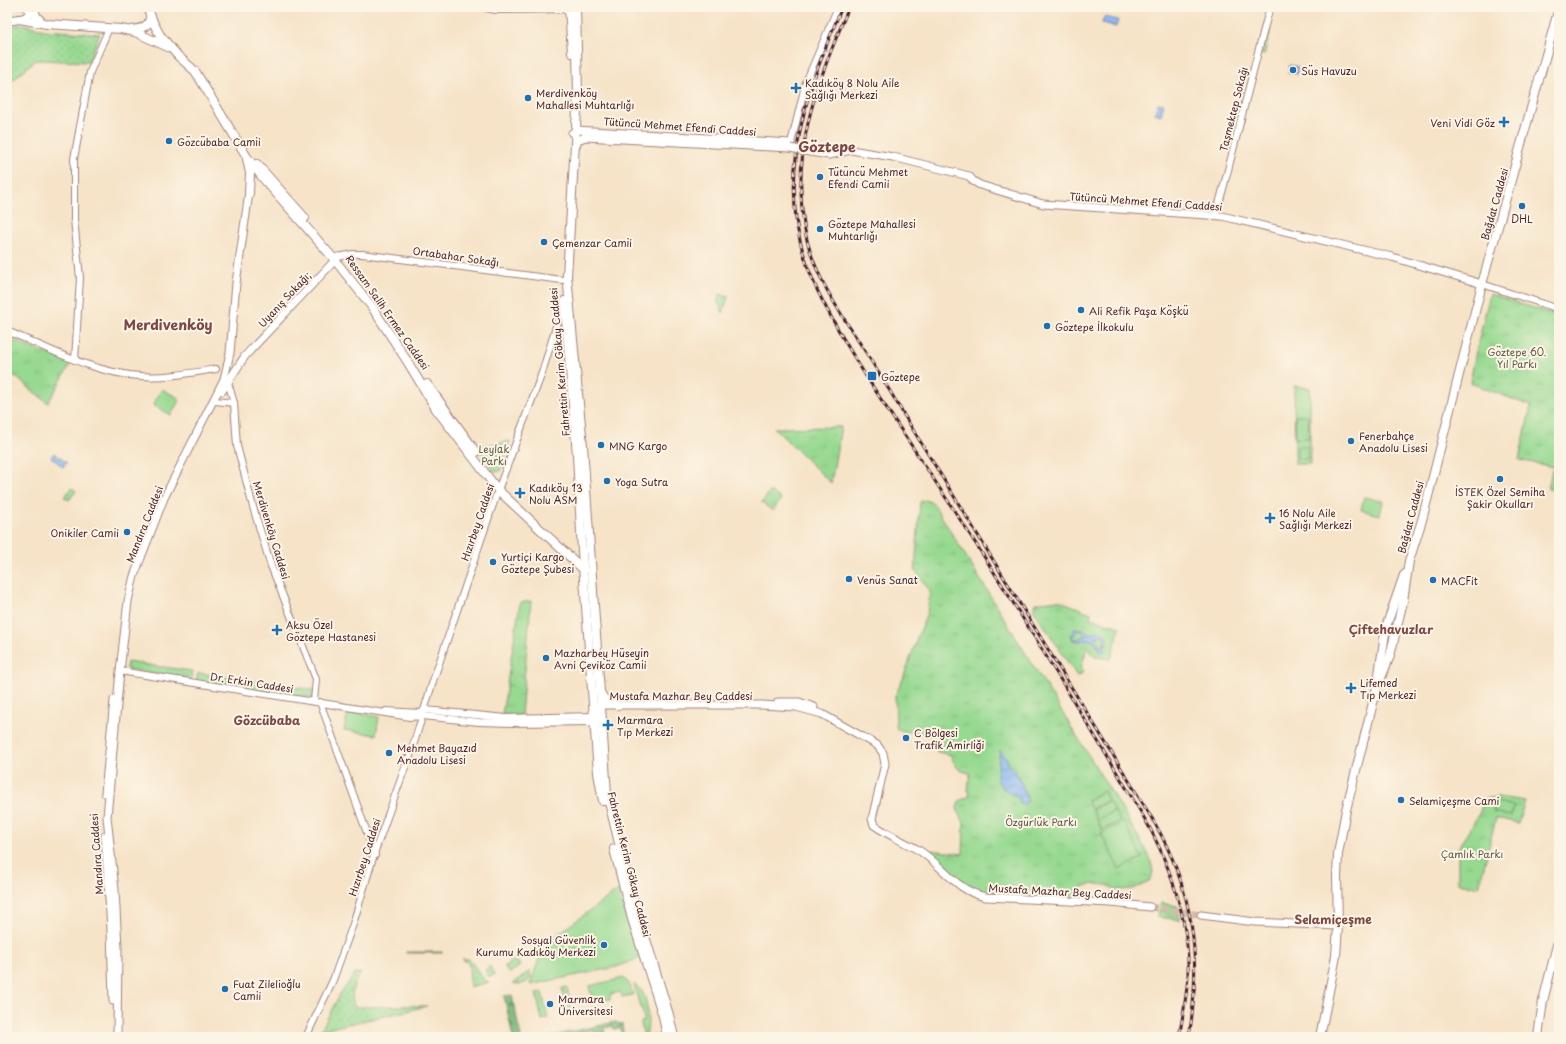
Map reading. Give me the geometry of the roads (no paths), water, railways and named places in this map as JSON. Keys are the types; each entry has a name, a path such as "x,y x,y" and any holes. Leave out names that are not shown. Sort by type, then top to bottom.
{"main road":[{"path":"7,21 27,17 29,11 26,7"},
{"path":"34,7 36,16 40,21 47,24"},
{"path":"486,7 496,9 571,7"},
{"name":"Fahrettin Kerim Gökay Caddesi","path":"571,7 576,21 578,85 562,280 597,720 607,794 624,863 669,1015 674,1037"},
{"name":"Fahrettin Kerim Gökay Caddesi","path":"571,7 574,132 576,146 567,273 582,435 599,690 600,706 597,720 599,780 613,844 632,918 663,1016 667,1037"},
{"name":"Bağdat Caddesi","path":"1338,926 1337,876 1342,832 1377,686 1386,627 1422,520 1482,284 1559,8"},
{"path":"128,31 148,24 150,22 148,11"},
{"path":"148,11 160,35 172,50"},
{"path":"19,19 47,24 109,28 128,31 155,40 172,50"},
{"name":"Ressam Salih Ermez Caddesi","path":"172,50 196,72 247,156 336,258 374,305 408,360 494,477 498,490 584,570"},
{"name":"Tütüncü Mehmet Efendi Caddesi","path":"574,132 790,146 810,152 829,155 851,150 893,157 969,176 973,181 980,185 1042,204 1216,215 1392,257 1482,284"},
{"name":"Tütüncü Mehmet Efendi Caddesi","path":"576,146 579,139 585,137 790,146"},
{"path":"245,356 238,358 234,357 230,353 236,283 249,193 250,173 247,156"},
{"path":"249,193 257,180 265,177"},
{"name":"Uyanış Sokağı;","path":"226,381 245,356 336,258"},
{"name":"Mandıra Caddesi","path":"206,415 226,381 226,370 230,353"},
{"name":"Mandıra Caddesi","path":"117,1037 118,948 115,890 107,817 128,601 134,576 164,498 206,415 226,381"},
{"path":"564,552 575,559 583,559 589,550"},
{"name":"Mandıra Caddesi","path":"113,1037 113,972 103,813 116,681 120,671"},
{"path":"599,690 604,699 617,706"},
{"name":"Mustafa Mazhar Bey Caddesi","path":"600,706 762,705 801,708 822,714 876,745 883,753 884,764 872,819 874,825 921,852 968,891 977,895 989,897 1111,903 1150,907"},
{"path":"597,720 605,710 617,706"},
{"path":"1201,915 1248,921 1338,926 1336,956 1320,1037"},
{"path":"1538,1037 1543,1001 1559,937"}],"street":[{"path":"790,146 806,82 838,7"},
{"name":"Taşmektep Sokağı","path":"1216,215 1248,86 1270,7"},
{"path":"75,360 80,278 74,218 74,159 90,72 109,28"},
{"name":"Ortabahar Sokağı","path":"336,258 353,254 362,254 562,280"},
{"path":"562,280 566,279 567,273"},
{"path":"1482,284 1559,309"},
{"name":"Hızırbey Caddesi","path":"421,714 431,693 433,681 498,490 542,373 564,300"},
{"path":"7,331 99,369 141,376 165,376 216,369"},
{"name":"Merdivenköy Caddesi","path":"226,381 234,403 237,446 253,507 271,566 316,679 319,702"},
{"path":"215,401 234,403"},
{"name":"Dr. Erkin Caddesi","path":"120,671 390,714 597,720"},
{"name":"Hızırbey Caddesi","path":"306,1037 333,980 421,714 427,691 433,681"},
{"path":"319,702 375,853"}],"water":[{"path":"1104,17 1118,20 1116,27 1102,23"},
{"name":"Süs Havuzu","path":"1290,65 1298,67 1297,74 1288,72"},
{"path":"1158,103 1164,104 1161,115 1155,113"},
{"path":"54,453 67,463 63,467 51,457"},
{"path":"1077,628 1082,629 1090,634 1098,631 1106,635 1107,640 1104,653 1101,654 1098,646 1092,640 1077,641 1073,640 1072,637 1071,634 1073,630","holes":["1077,630 1082,631 1086,635 1075,640 1072,637","1101,635 1104,636 1105,641 1101,647 1096,639"]},
{"path":"1000,750 1005,755 1010,767 1016,770 1016,775 1019,776 1028,801 1023,805 1020,804 1020,801 1016,796 1007,792 997,780"}],"tunnel":[{"path":"1150,907 1201,915"}],"railway":[{"path":"842,7 812,84 799,136 795,163 794,190 796,219 803,254 815,285 858,364 995,574 1152,831 1169,870 1176,891 1188,954 1186,998 1179,1037"},
{"path":"849,7 827,60 810,113 801,167 801,196 804,225 813,259 835,304 884,381 1153,820 1167,846 1178,872 1186,899 1194,951 1195,979 1189,1037"}],"place":[{"name":"Süs Havuzu","path":"1293,70"},
{"name":"Kadıköy 8 Nolu Aile Sağlığı Merkezi","path":"796,88"},
{"name":"Merdivenköy Mahallesi Muhtarlığı","path":"528,98"},
{"name":"Veni Vidi Göz","path":"1504,122"},
{"name":"Gözcübaba Camii","path":"169,141"},
{"name":"Tütüncü Mehmet Efendi Camii","path":"820,177"},
{"name":"DHL","path":"1522,206"},
{"name":"Göztepe Mahallesi Muhtarlığı","path":"820,229"},
{"name":"Çemenzar Camii","path":"544,242"},
{"name":"Ali Refik Paşa Köşkü","path":"1081,310"},
{"name":"Göztepe İlkokulu","path":"1047,326"},
{"name":"Göztepe","path":"872,376"},
{"name":"Fenerbahçe Anadolu Lisesi","path":"1351,441"},
{"name":"MNG Kargo","path":"601,445"},
{"name":"İSTEK Özel Semiha Şakir Okulları","path":"1500,479"},
{"name":"Yoga Sutra","path":"607,481"},
{"name":"Kadıköy 13 Nolu ASM","path":"520,493"},
{"name":"16 Nolu Aile Sağlığı Merkezi","path":"1270,518"},
{"name":"Onikiler Camii","path":"127,532"},
{"name":"Yurtiçi Kargo Göztepe Şubesi","path":"493,562"},
{"name":"Venüs Sanat","path":"849,579"},
{"name":"MACFit","path":"1433,580"},
{"name":"Aksu Özel Göztepe Hastanesi","path":"277,630"},
{"name":"Mazharbey Hüseyin Avni Çeviköz Camii","path":"546,658"},
{"name":"Lifemed Tıp Merkezi","path":"1351,688"},
{"name":"Marmara Tıp Merkezi","path":"608,725"},
{"name":"C Bölgesi Trafik Amirliği","path":"906,738"},
{"name":"Mehmet Bayazıd Anadolu Lisesi","path":"389,753"},
{"name":"Selamiçeşme Cami","path":"1401,800"},
{"name":"Sosyal Güvenlik Kurumu Kadıköy Merkezi","path":"604,945"},
{"name":"Fuat Zilelioğlu Camii","path":"225,989"},
{"name":"Marmara Üniversitesi","path":"550,1004"}],"district":[{"name":"Göztepe","path":"827,146"},
{"name":"Merdivenköy","path":"168,324"},
{"name":"Çiftehavuzlar","path":"1391,629"},
{"name":"Gözcübaba","path":"267,720"},
{"name":"Selamiçeşme","path":"1333,919"}],"park label":[{"name":"Göztepe 60. Yıl Parkı","path":"1517,356"},
{"name":"Leylak Parkı","path":"494,454"},
{"name":"Özgürlük Parkı","path":"1041,821"},
{"name":"Çamlık Parkı","path":"1472,853"}]}
